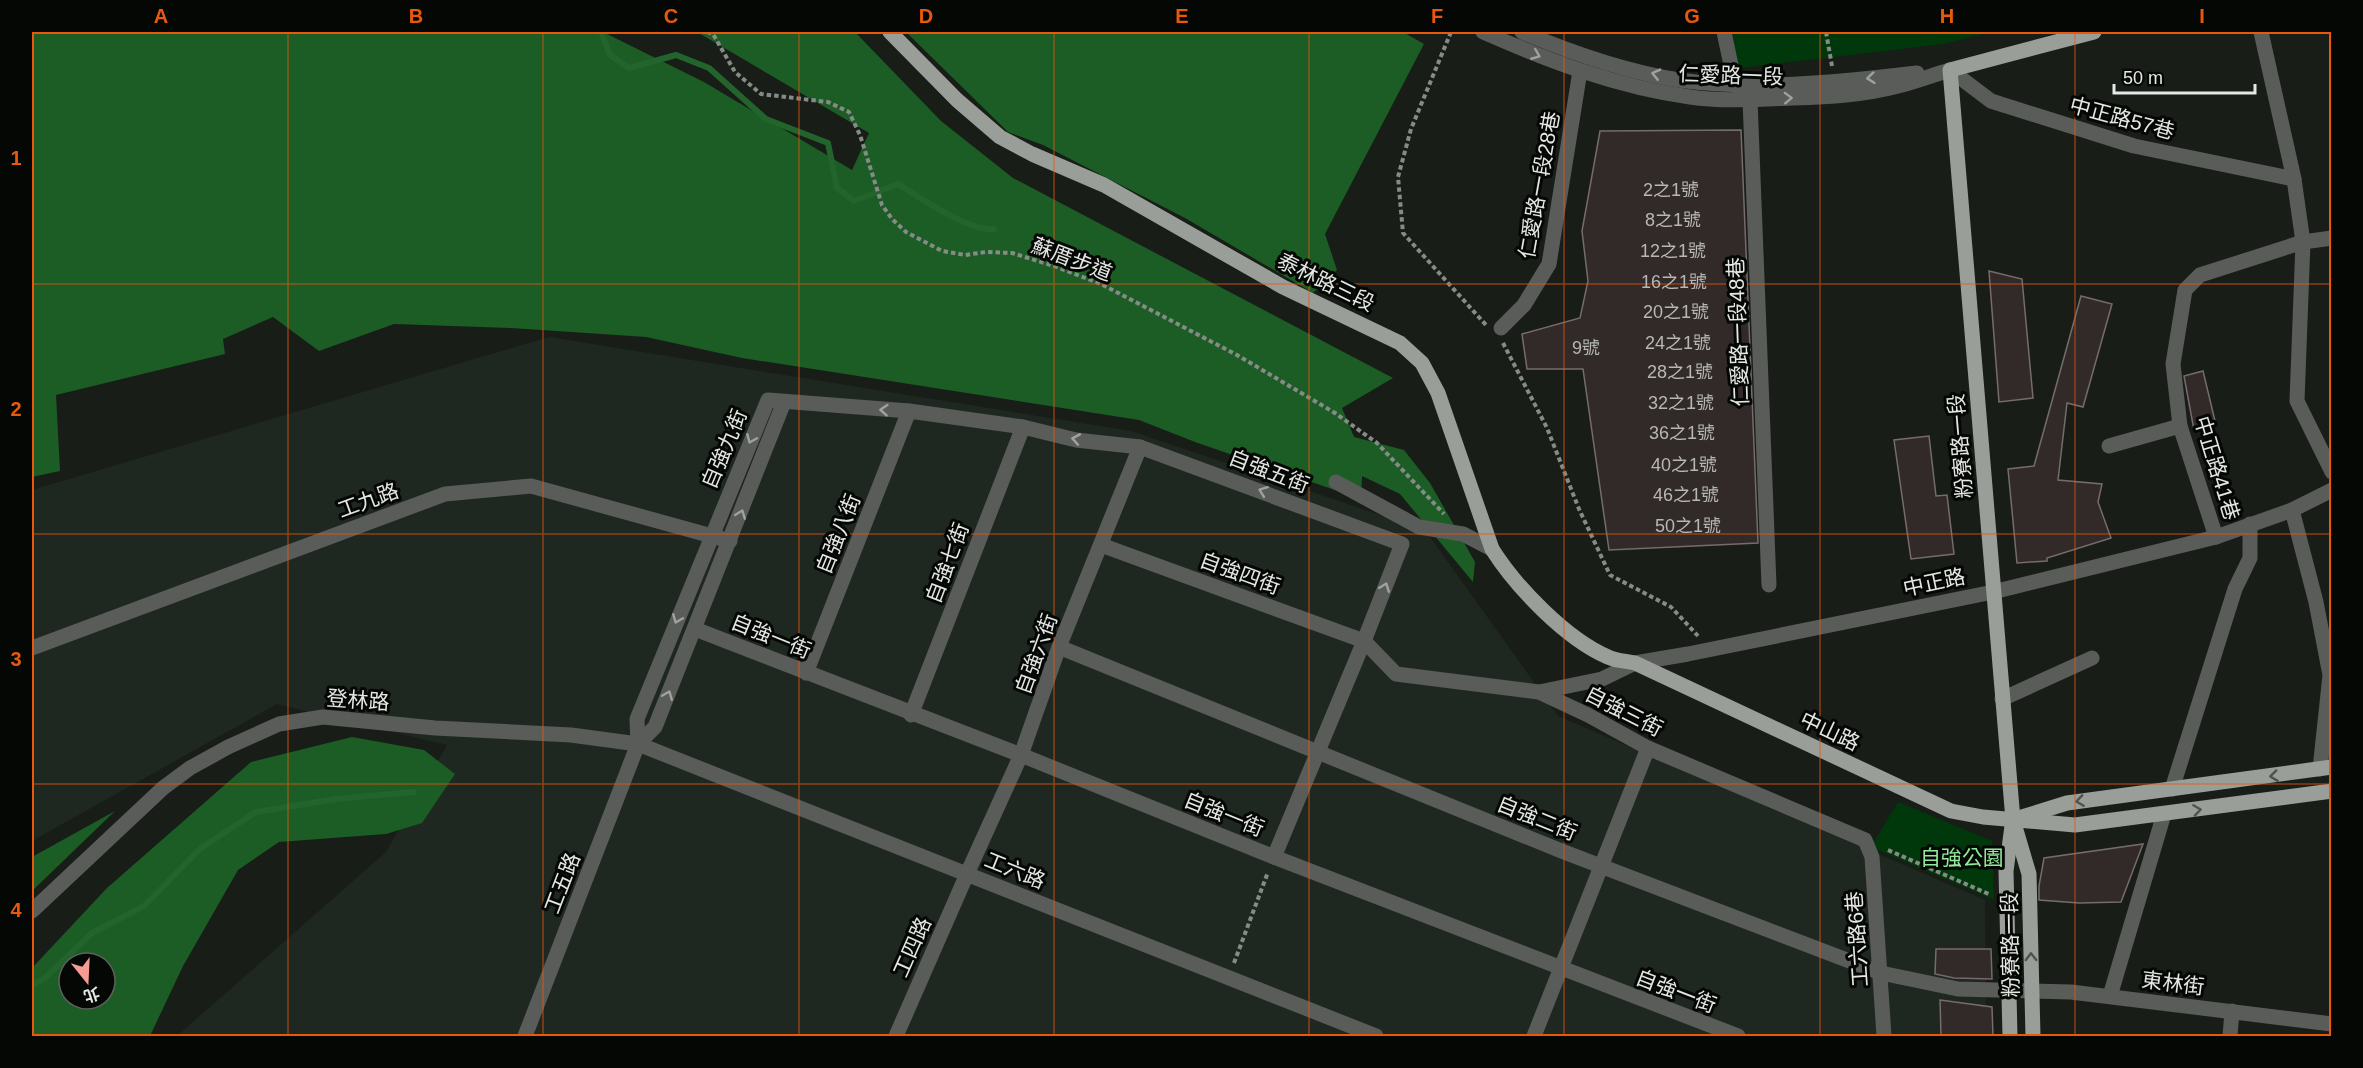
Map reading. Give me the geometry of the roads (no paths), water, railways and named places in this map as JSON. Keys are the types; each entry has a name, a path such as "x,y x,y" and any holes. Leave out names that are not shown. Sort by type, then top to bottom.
{"main road":[{"name":"泰林路三段","path":"890,32 957,100 1000,137 1032,154 1104,184 1283,286 1400,343 1422,363 1438,393 1492,549 1523,590 1584,644 1609,658 1635,663"},
{"name":"仁愛路一段","path":"1950,70 2092,32"},
{"name":"粉寮路一段","path":"1950,70 2013,820 2029,874 2033,1036"},
{"name":"中山路","path":"1635,663 1951,811 1983,817 2075,825 2331,791"},
{"name":"中山路","path":"2013,820 2067,803 2326,768"},
{"name":"粉寮路一段","path":"2010,1036 2006,871 2013,820"}],"street":[{"name":"仁愛路一段","path":"1483,32 1580,71 1630,86 1691,97 1750,100 1836,96 1897,87 1950,70"},
{"name":"仁愛路一段","path":"1522,32 1611,64 1679,80 1735,84 1834,82 1950,70"},
{"path":"1724,32 1735,84 1750,100"},
{"path":"2261,32 2294,179 2303,242 2297,401 2331,472"},
{"name":"中正路57巷","path":"1950,70 1991,101 2134,146 2294,179"},
{"name":"仁愛路一段28巷","path":"1495,330 1524,305 1550,264 1580,71"},
{"name":"仁愛路一段48巷","path":"1750,100 1769,585"},
{"name":"中正路41巷","path":"2216,537 2180,426 2173,364 2185,290 2200,275 2303,242 2331,238"},
{"name":"自強九街","path":"768,400 784,402 655,727 638,744 637,719 710,536 768,400"},
{"name":"自強五街","path":"784,402 909,411 1023,427 1076,440 1140,447 1221,474 1402,544 1274,857"},
{"name":"自強八街","path":"806,673 909,411"},
{"path":"2109,446 2180,426"},
{"name":"自強七街","path":"912,715 1023,427"},
{"name":"自強六街","path":"967,874 1021,755 1059,647 1140,447"},
{"path":"1336,482 1419,527 1463,534 1492,549"},
{"name":"工九路","path":"32,648 445,494 531,486 730,542"},
{"name":"中正路","path":"1539,692 1602,678 1635,663 1993,592 2216,537 2292,510 2331,490"},
{"path":"2292,510 2316,602 2330,675 2326,768"},
{"path":"2172,789 2235,589 2250,558 2250,524"},
{"name":"自強四街","path":"1101,545 1364,641"},
{"name":"自強一街","path":"695,629 912,715 1021,755 1561,969 1738,1036"},
{"name":"自強三街","path":"1364,641 1396,674 1539,692 1588,715 1648,748 1865,840"},
{"name":"自強二街","path":"1059,647 1601,867 1881,973 1958,989 2008,992"},
{"path":"2002,699 2092,658"},
{"name":"登林路","path":"32,912 163,788 190,768 228,747 279,724 324,717 435,728 571,735 638,744"},
{"name":"工六路","path":"638,744 1376,1036"},
{"name":"工五路","path":"525,1036 638,744"},
{"path":"1534,1036 1648,748"},
{"path":"2110,996 2164,814"},
{"name":"工六路6巷","path":"1865,840 1872,857 1884,1036"},
{"name":"工四路","path":"896,1036 967,874"},
{"name":"東林街","path":"2008,992 2071,992 2331,1024"},
{"path":"2230,1036 2232,1011"}],"waterway":[{"path":"601,32 610,55 629,68 676,55 709,68 766,119 828,143 837,188 854,201 898,184 958,219 971,225 994,229"},
{"path":"32,985 45,978 92,933 144,906 201,848 256,812 336,799 414,792"}],"park label":[{"name":"自強公園","path":"1962,857"}]}
